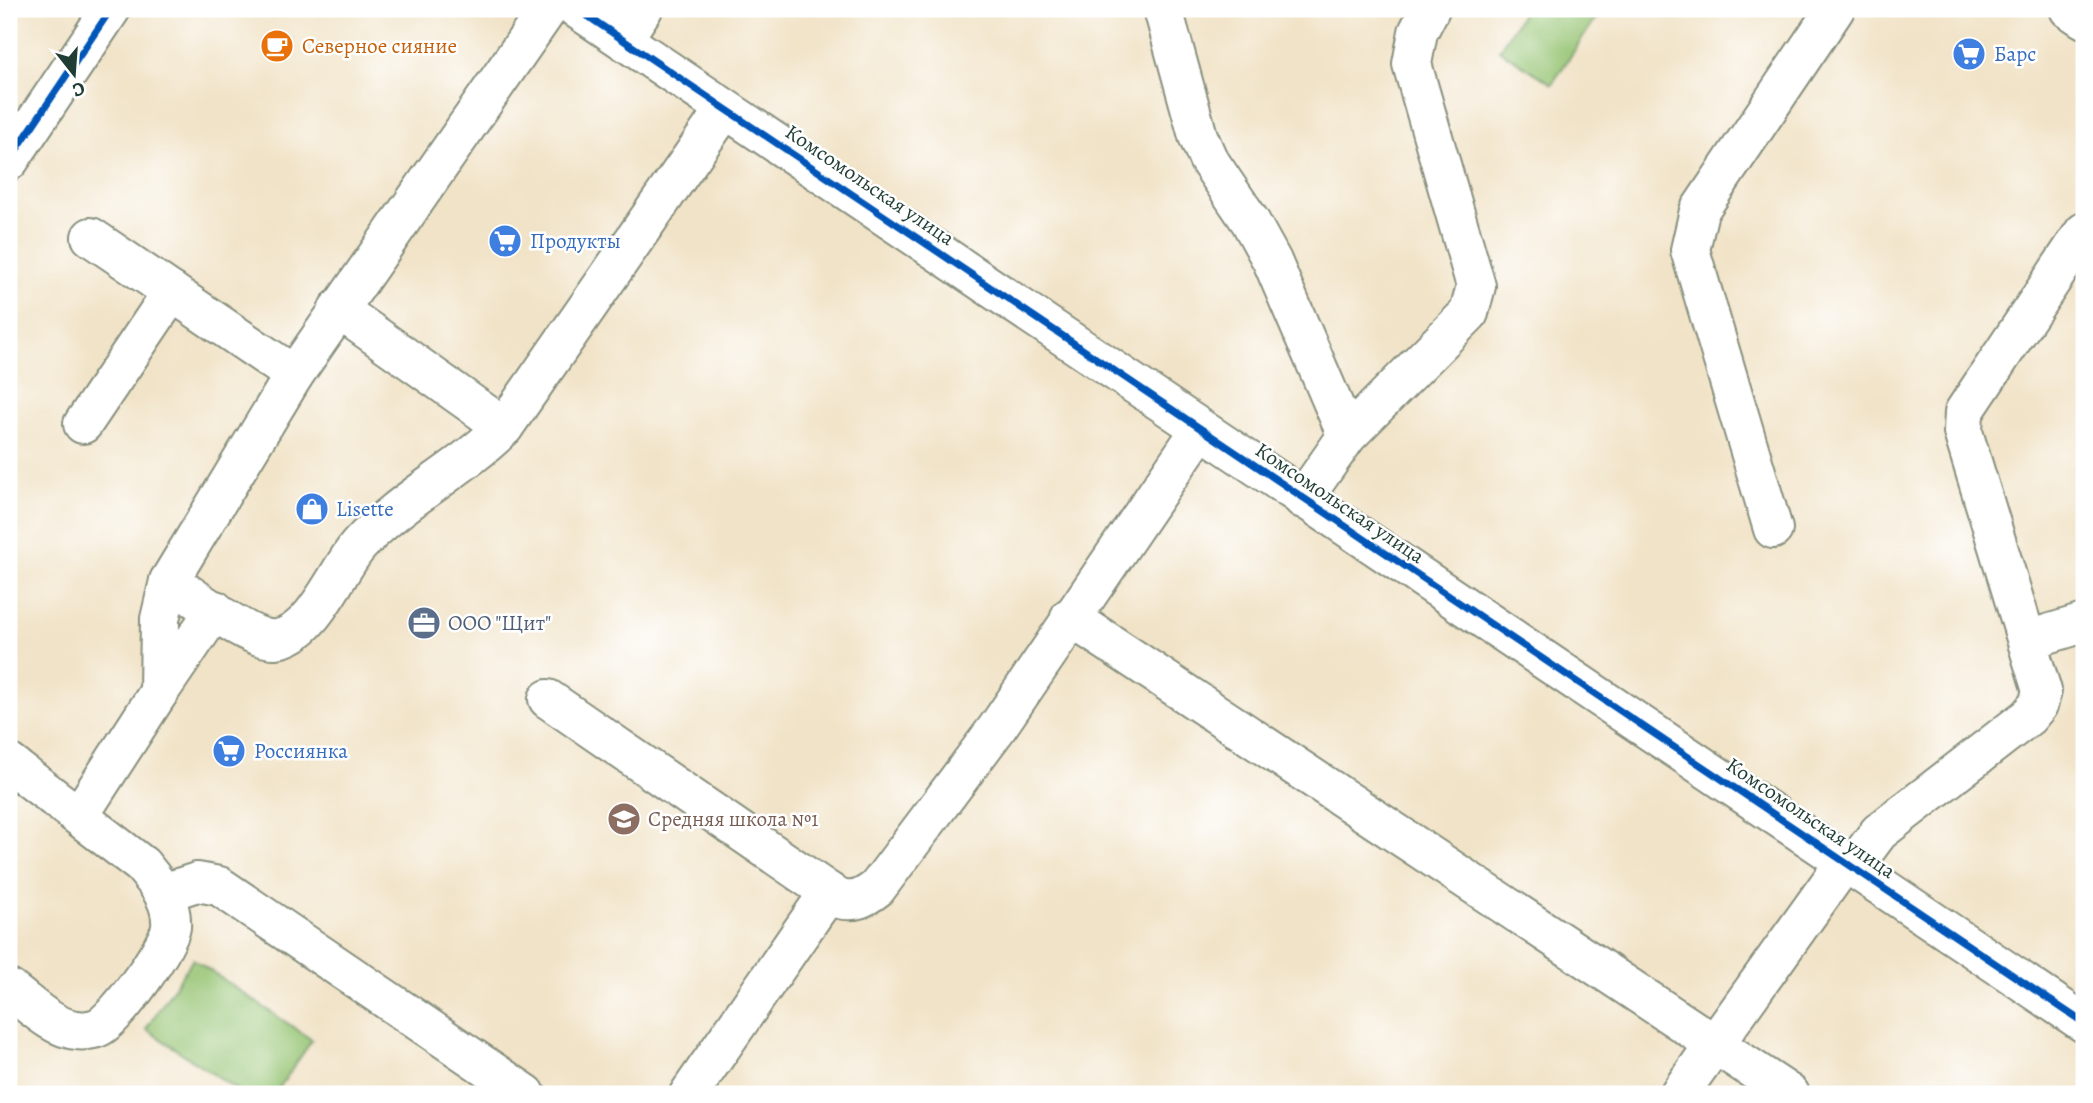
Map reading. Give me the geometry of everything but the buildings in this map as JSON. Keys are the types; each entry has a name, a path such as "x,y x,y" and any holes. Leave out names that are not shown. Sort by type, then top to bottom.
{"street":[{"path":"9,161 111,9"},
{"path":"159,692 160,620 169,580 294,375 548,9"},
{"name":"Комсомольская улица","path":"577,9 633,24 725,109 2084,1023"},
{"path":"1163,9 1198,136 1208,159 1272,261 1348,436"},
{"path":"1303,499 1348,436 1469,313 1475,298 1476,286 1412,64 1418,32 1430,9"},
{"path":"1773,529 1690,250 1699,211 1835,9"},
{"path":"2069,9 2084,19"},
{"path":"169,580 257,637 277,640 294,631 309,618 357,547 375,530 480,451 504,427 725,109"},
{"path":"1679,1094 1849,864 1879,832 2028,718 2038,705 2042,691 1963,432 1964,412 2084,232"},
{"path":"91,237 294,375"},
{"path":"83,424 172,292"},
{"path":"338,309 504,427"},
{"path":"548,699 829,892 850,902 864,898 877,888 997,727 1200,430"},
{"path":"79,816 215,610"},
{"path":"1070,617 1790,1094"},
{"path":"2028,640 2084,622"},
{"path":"9,763 142,865 169,905 171,928 162,950 110,1018 97,1028 80,1031 61,1027 9,989"},
{"path":"163,893 197,882 219,886 526,1094"},
{"path":"689,1094 829,892"}],"green space":[{"path":"1525,9 1602,9 1552,84 1499,50"},
{"path":"193,959 312,1040 275,1094 243,1094 146,1029"}],"cycle path":[{"path":"9,161 111,9"},
{"path":"577,9 2084,1023"}],"place":[{"name":"Северное сияние","path":"277,46"},
{"name":"Барс","path":"1969,54"},
{"name":"Продукты","path":"505,241"},
{"name":"Lisette","path":"312,509"},
{"name":"ООО \"Щит\"","path":"424,623"},
{"name":"Россиянка","path":"229,751"},
{"name":"Средняя школа №1","path":"624,819"}]}
